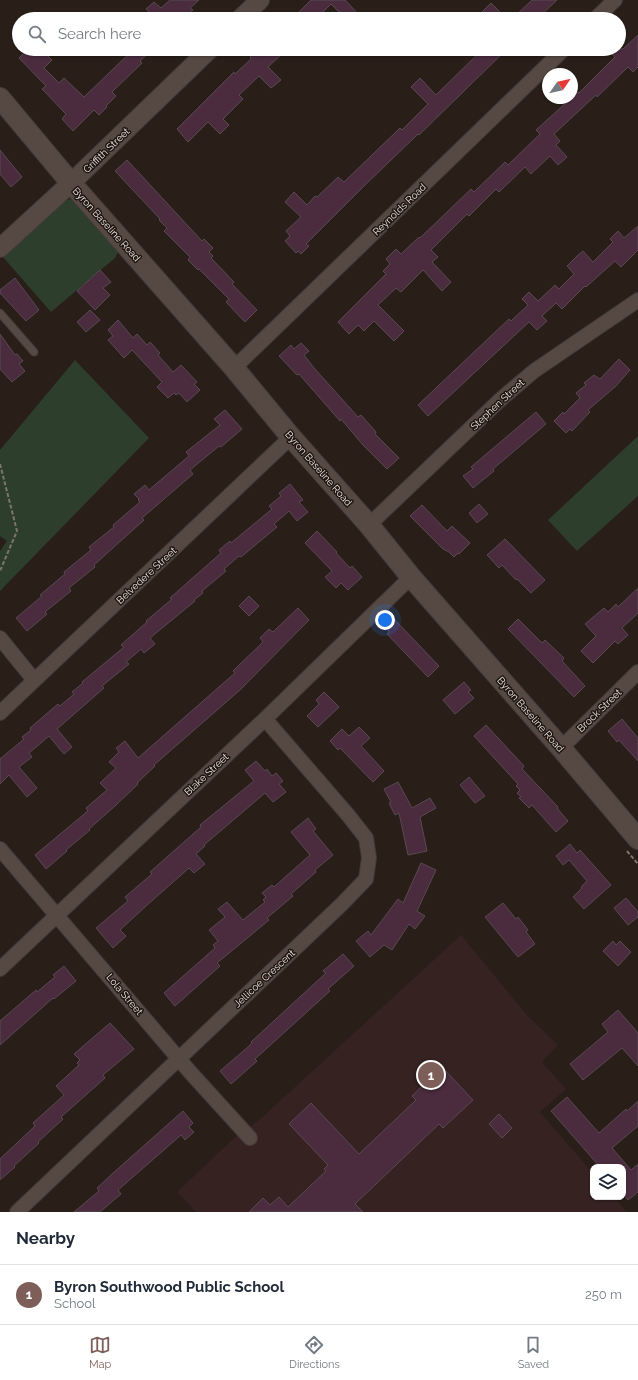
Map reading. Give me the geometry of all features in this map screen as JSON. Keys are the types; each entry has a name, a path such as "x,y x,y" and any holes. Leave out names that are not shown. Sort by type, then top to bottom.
{"main road":[{"name":"Byron Baseline Road","path":"0,98 71,184 234,368 291,437 369,525 411,577 561,748 638,839"}],"street":[{"path":"247,12 260,0"},
{"path":"602,12 615,0"},
{"name":"Griffith Street","path":"0,248 71,184 203,56"},
{"name":"Reynolds Road","path":"234,368 557,56"},
{"name":"Stephen Street","path":"369,525 501,399 534,371 638,300"},
{"name":"Belvedere Street","path":"0,713 291,437"},
{"name":"Blake Street","path":"0,969 265,719 411,577"},
{"path":"0,638 34,680"},
{"name":"Brock Street","path":"561,748 638,672"},
{"name":"Jellicoe Crescent","path":"18,1212 342,904 366,879 370,858 366,838 265,719"},
{"name":"Lola Street","path":"0,849 250,1138"}],"lane":[{"path":"0,313 34,352"}],"path":[{"path":"0,464 17,531 0,571"}],"shaded area":[{"path":"461,935 526,1014 558,1045 542,1062 566,1089 540,1112 590,1170 590,1200 617,1200 627,1212 196,1212 177,1192 233,1139 259,1120"}],"green space":[{"path":"71,199 77,202 119,250 115,258 51,312 3,257 64,201"},
{"path":"75,360 149,438 0,591 0,551 7,541 0,536 0,450"},
{"path":"638,436 638,496 577,551 548,520"}],"building":[{"path":"170,0 199,0 190,8 193,10 191,12 149,12 146,9 154,2 161,8"},
{"path":"311,0 345,0 356,12 339,12 331,4 323,12 299,12"},
{"path":"532,0 557,0 544,12 519,12"},
{"path":"491,3 500,12 482,12"},
{"path":"638,35 638,67 633,72 628,67 597,97 596,95 554,134 560,141 556,145 567,157 558,165 550,156 531,174 525,167 499,192 496,189 469,216 467,214 431,250 438,257 432,262 451,282 442,291 423,270 401,292 396,288 378,305 404,331 394,341 374,321 364,331 358,325 349,334 338,322 386,274 383,271 390,264 386,259 396,249 401,254 419,237 420,238 471,189 474,192 505,162 508,165 540,134 536,130 565,104 578,104 578,92 579,93 615,57 614,56 626,56 626,46"},
{"path":"21,56 48,56 52,60 44,68 59,83 64,78 84,97 127,56 145,56 140,61 142,63 112,92 116,96 106,106 107,107 99,115 94,110 73,131 62,119 66,114 42,89 46,86 19,58"},
{"path":"280,56 268,67 281,80 271,88 259,76 239,95 243,99 223,119 229,125 220,134 208,122 188,142 177,129 234,72 235,74 251,59 250,57"},
{"path":"476,56 500,56 363,187 306,244 309,246 301,254 298,251 296,253 285,241 290,236 286,231 301,217 285,202 294,192 307,205 315,196 317,197 338,177 344,182 400,128 402,130 428,104 411,87 420,78 436,95"},
{"path":"0,150 22,177 11,187 0,174"},
{"path":"127,160 202,241 204,239 213,248 209,252 213,256 211,258 234,282 232,284 257,310 245,322 226,302 229,299 188,260 190,257 164,231 167,228 159,220 160,219 115,171"},
{"path":"638,226 638,250 621,267 615,261 586,287 585,286 562,309 556,303 542,316 547,321 537,330 529,322 428,416 418,405 509,319 511,321 528,305 522,299 529,292 538,301 555,285 559,289 574,274 567,266 583,251 593,262 613,242 610,239 618,231 624,238"},
{"path":"100,270 111,282 103,288 110,295 95,310 77,291"},
{"path":"15,278 39,310 26,321 0,293 0,290"},
{"path":"90,310 100,320 86,332 77,322"},
{"path":"118,320 133,338 137,334 147,345 150,342 160,353 158,355 173,372 181,365 197,382 194,384 200,390 187,402 179,393 176,395 174,393 168,398 157,387 162,382 132,350 124,358 108,340 113,336 108,330"},
{"path":"0,334 15,355 17,354 23,361 19,364 25,371 12,382 0,369"},
{"path":"301,343 309,351 304,355 314,368 358,417 361,415 376,432 375,434 399,458 387,469 363,445 341,419 340,421 299,374 297,375 279,356 291,345 294,349"},
{"path":"619,359 630,370 616,386 588,410 590,412 572,431 570,429 566,433 554,421 563,412 564,414 580,398 576,393 586,385 584,383 594,375 600,379"},
{"path":"225,410 242,429 190,470 193,474 142,518 144,520 94,565 95,567 69,588 71,591 45,612 47,614 27,631 16,618 65,574 64,572 91,550 89,547 114,527 113,525 140,502 134,494 145,485 149,490 189,456 186,452 220,425 214,419"},
{"path":"536,412 546,424 473,488 463,476 473,469 471,467"},
{"path":"290,484 303,500 299,502 308,512 297,521 289,511 274,524 277,527 224,569 226,571 202,591 203,593 194,600 195,601 150,638 155,644 144,653 141,649 126,662 129,664 102,686 104,688 57,729 72,747 64,754 49,736 29,753 32,757 19,767 37,788 27,797 9,775 0,784 0,759 24,739 22,737 31,730 30,728 58,704 60,706 74,694 72,692 83,683 82,682 124,647 121,645 172,599 170,598 221,553 219,550 230,541 231,543 272,509 269,506 281,496 279,493"},
{"path":"479,504 488,514 477,523 469,513"},
{"path":"422,505 447,531 452,526 470,543 459,554 458,553 454,557 443,549 410,516"},
{"path":"317,531 350,568 352,566 362,577 348,590 341,583 336,588 325,577 332,571 305,543"},
{"path":"505,539 545,580 531,593 502,565 499,568 487,555"},
{"path":"638,588 638,613 622,628 628,635 618,644 615,641 593,663 581,651 596,636 585,624 604,608 608,612 616,604 618,607"},
{"path":"249,596 259,606 249,616 239,606"},
{"path":"298,608 309,620 240,690 154,765 155,766 137,783 138,784 89,829 90,830 46,869 35,855 88,811 86,808 107,790 100,783 116,768 109,762 119,752 116,748 125,741 138,758 235,673 233,671 263,642 260,638 269,629 273,632"},
{"path":"394,619 439,666 428,677 387,634 389,632 385,627"},
{"path":"518,619 542,643 545,640 564,658 562,661 585,686 574,697 508,629"},
{"path":"464,682 471,690 468,692 474,698 455,714 443,700"},
{"path":"324,692 339,707 318,727 307,716 319,704 316,700"},
{"path":"622,719 638,738 638,761 619,740 617,742 608,731"},
{"path":"486,725 524,766 522,769 558,807 557,808 568,821 556,832 532,805 529,808 519,798 521,797 517,793 520,790 516,786 518,784 474,736"},
{"path":"359,727 370,738 361,746 384,771 373,782 340,748 338,750 330,741 342,729 349,736"},
{"path":"256,761 265,771 267,769 272,776 276,773 283,781 279,784 286,792 273,802 265,793 204,845 205,846 196,854 205,864 194,873 189,868 146,906 120,930 126,936 113,948 96,928 128,901 125,897 152,874 150,872 201,827 200,825 254,781 245,770"},
{"path":"469,777 485,796 475,803 460,785"},
{"path":"398,782 412,808 430,798 436,808 420,817 427,851 408,855 399,813 395,815 389,803 391,802 384,789"},
{"path":"308,818 316,829 313,831 333,855 315,870 316,872 291,894 293,896 267,918 269,920 217,963 220,966 175,1006 164,993 215,948 213,945 218,941 209,930 225,917 218,909 227,902 243,920 265,902 263,900 266,897 262,893 272,885 274,887 310,855 291,832"},
{"path":"570,844 577,853 580,850 611,885 584,909 573,897 587,881 569,860 563,865 556,856"},
{"path":"421,863 436,870 417,911 425,916 415,929 409,924 392,950 384,945 370,957 356,941 368,931 371,935 398,899 403,903"},
{"path":"626,898 638,912 638,917 628,925 614,908"},
{"path":"503,903 516,919 518,917 528,930 526,932 535,944 518,957 485,917"},
{"path":"613,941 616,945 620,941 631,952 618,966 603,951"},
{"path":"343,954 354,966 328,989 330,991 255,1059 257,1061 231,1084 220,1071 248,1047 252,1043 251,1042 326,973 323,971"},
{"path":"64,966 76,981 54,999 53,998 0,1045 0,1021 36,990 37,992 55,977 53,975"},
{"path":"618,1010 638,1033 638,1066 622,1048 583,1080 570,1064 608,1032 602,1024"},
{"path":"110,1023 134,1049 103,1075 105,1078 61,1117 63,1119 0,1180 0,1159 35,1126 33,1123 64,1095 56,1086 79,1065 77,1063 80,1060 74,1054"},
{"path":"442,1067 473,1100 443,1128 439,1124 355,1204 363,1212 249,1212 263,1198 270,1205 279,1197 288,1207 326,1171 324,1169 328,1165 289,1124 311,1103 359,1154 416,1100 412,1096"},
{"path":"567,1097 599,1133 626,1109 627,1111 638,1101 638,1126 612,1148 626,1164 597,1164 551,1111"},
{"path":"183,1111 193,1123 189,1127 194,1132 185,1140 181,1135 118,1190 121,1194 100,1212 74,1212 99,1191 97,1188 112,1174"},
{"path":"499,1114 512,1128 502,1138 489,1124"},
{"path":"626,1164 631,1170 638,1164 638,1192 628,1200 626,1198"}],"place":[{"name":"Byron Southwood Public School","path":"431,1075"}]}
